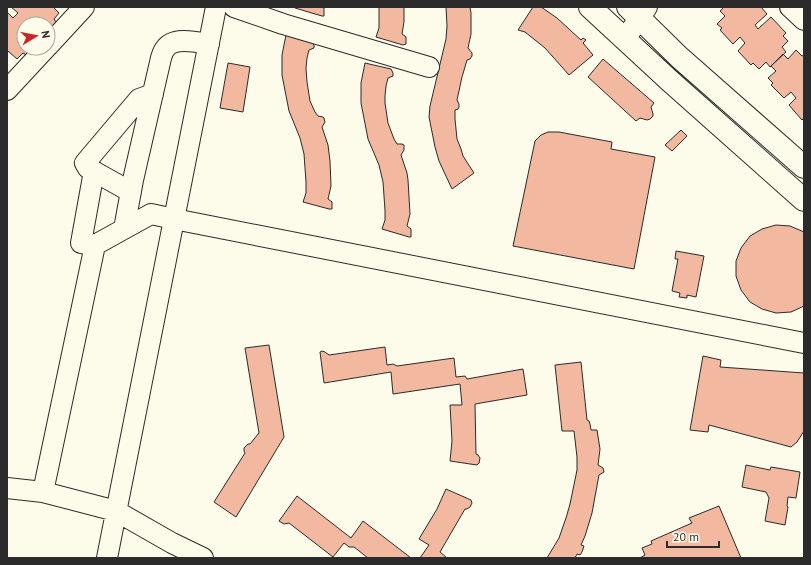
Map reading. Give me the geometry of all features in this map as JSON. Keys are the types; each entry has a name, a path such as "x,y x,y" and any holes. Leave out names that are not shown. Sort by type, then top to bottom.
{"main road":[{"path":"590,7 670,81 804,200"},
{"path":"638,11 679,57 804,167"}],"street":[{"path":"56,37 84,7"},
{"path":"107,558 216,7"},
{"path":"234,7 283,24 429,67"},
{"path":"790,7 804,20"},
{"path":"625,39 638,11"},
{"path":"124,229 161,58 165,48 172,43 186,41 209,44"},
{"path":"7,90 39,56"},
{"path":"131,192 88,168 85,162 139,99 153,94"},
{"path":"94,171 81,243 95,245 151,214 804,343"},
{"path":"43,492 95,245"},
{"path":"7,488 43,492 116,511 172,543 202,558"}],"building":[{"path":"11,7 53,7 59,13 56,17 16,16 16,56 20,56 17,59 8,51 7,52 7,12 13,18 18,13"},
{"path":"322,7 324,8 324,16 295,8"},
{"path":"379,7 404,7 402,34 406,37 406,44 403,45 376,37 379,28"},
{"path":"446,7 470,7 471,13 471,34 468,48 472,53 472,56 467,60 462,77 457,100 459,107 455,110 455,119 457,139 463,156 474,173 452,189 439,161 429,117 430,106 446,39"},
{"path":"533,7 541,7 557,18 581,40 583,38 586,40 583,43 593,55 569,75 545,48 525,32 518,30"},
{"path":"724,7 761,7 767,14 755,25 758,29 771,17 786,33 783,36 788,41 782,47 786,52 770,67 766,62 759,69 753,63 751,65 738,51 745,43 740,37 733,44 720,30 722,28 717,24 725,16 720,11"},
{"path":"286,35 312,42 314,45 314,48 309,50 307,58 307,82 310,101 315,112 318,116 324,118 325,122 322,127 328,145 330,161 331,186 328,199 332,202 332,209 303,202 306,193 304,154 300,138 289,111 282,75 282,55"},
{"path":"796,50 802,56 804,55 804,118 802,120 789,105 796,98 791,92 784,98 771,85 773,83 768,78 776,71 771,66 783,54 788,59"},
{"path":"603,59 654,103 651,107 653,116 650,119 647,120 640,118 636,121 588,77"},
{"path":"228,63 250,67 243,112 220,108"},
{"path":"365,63 391,69 393,73 393,76 388,78 385,103 388,123 394,139 397,144 404,145 404,150 401,155 408,180 410,214 407,226 411,229 411,237 382,229 385,220 383,182 379,165 368,139 361,103 361,83"},
{"path":"681,130 687,136 672,151 665,145"},
{"path":"548,132 559,132 612,142 611,149 655,157 634,269 513,246 535,141 541,135"},
{"path":"776,225 790,226 804,232 804,306 791,312 776,313 762,309 750,302 741,290 736,276 736,261 741,248 750,236 762,229"},
{"path":"676,251 704,256 696,297 687,295 687,298 679,297 680,293 672,291 678,259 675,259"},
{"path":"269,345 284,437 236,517 214,502 245,453 244,448 250,444 259,433 245,348"},
{"path":"385,347 387,365 393,364 397,366 454,358 456,377 465,376 467,379 523,369 527,395 475,404 476,454 480,458 479,463 477,465 450,461 452,441 450,405 462,405 460,384 393,394 391,372 324,383 320,352 325,352 329,355"},
{"path":"703,356 721,360 720,367 804,373 804,431 797,442 791,447 709,425 708,432 690,430"},
{"path":"581,362 587,420 589,421 591,430 597,430 600,449 598,465 603,468 604,472 599,475 592,513 581,545 584,546 582,552 580,555 577,554 575,558 547,558 559,538 566,518 577,470 574,431 562,431 555,365"},
{"path":"746,465 770,470 771,467 800,472 796,498 788,497 785,525 765,521 769,498 766,492 742,487"},
{"path":"446,489 471,500 472,503 470,507 465,509 440,552 447,558 420,558 429,545 419,539 437,509"},
{"path":"297,496 351,538 363,521 411,558 368,558 354,547 349,547 344,543 333,557 289,523 284,524 279,521"},
{"path":"719,506 741,558 640,558 645,555 642,548 652,544 651,541 692,523 689,518"}]}
